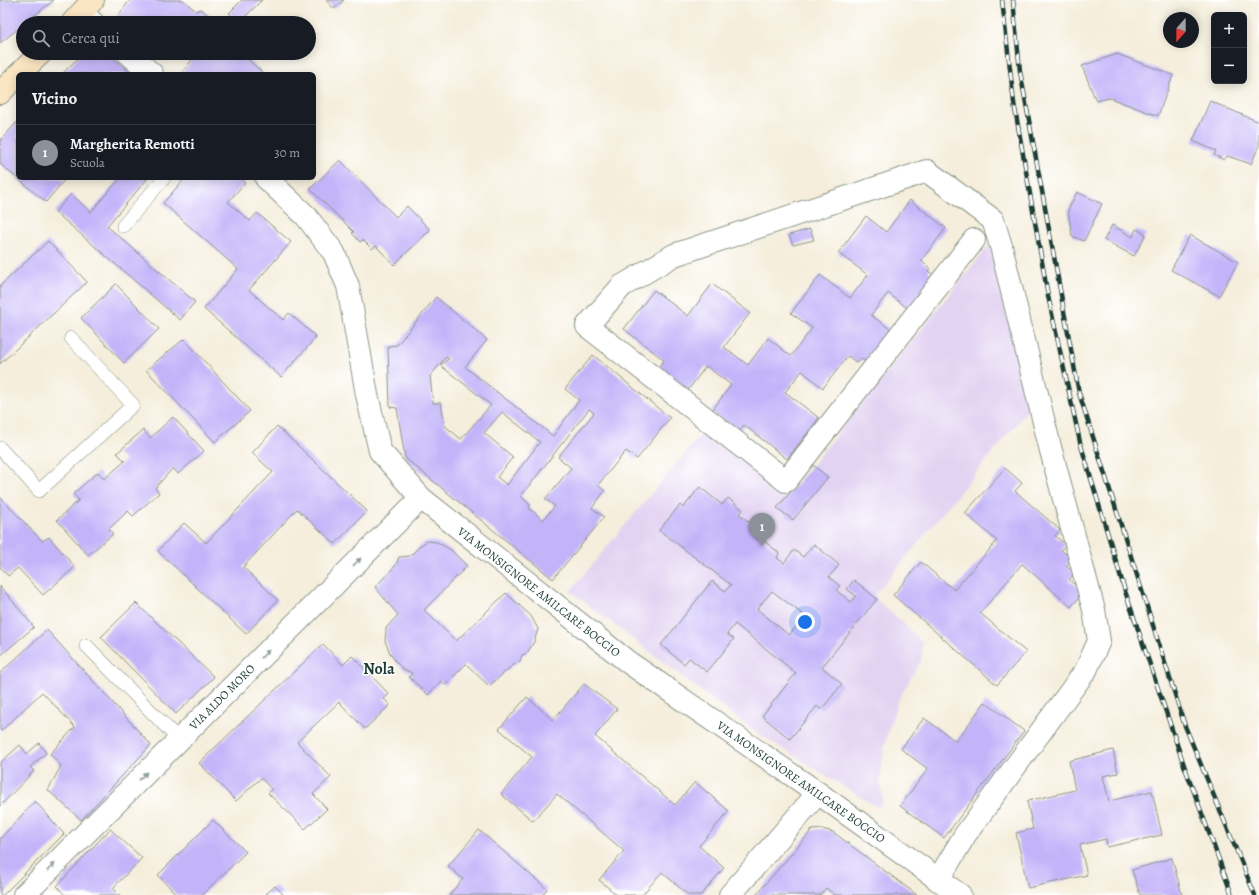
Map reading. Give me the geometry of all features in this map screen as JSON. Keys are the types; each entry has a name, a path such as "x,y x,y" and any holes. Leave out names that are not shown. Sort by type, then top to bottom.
{"main road":[{"path":"22,72 34,60"},
{"path":"0,93 16,78"}],"street":[{"path":"136,60 150,72"},
{"path":"938,880 965,835 1086,670 1098,641 1094,610 1050,447 1001,246 993,220 927,171 674,255 622,286 587,326 786,482 974,240"},
{"name":"VIA MONSIGNORE AMILCARE BOCCIO","path":"268,180 306,216 334,254 348,286 367,395 380,451 421,498 628,662 818,793 960,895"},
{"name":"VIA ALDO MORO","path":"24,895 421,498"},
{"path":"730,895 818,793"}],"lane":[{"path":"123,226 162,180"},
{"path":"0,448 39,490 133,405 71,338"},
{"path":"86,645 179,740"}],"shaded area":[{"path":"990,244 1029,409 873,597 906,626 922,643 921,661 898,700 885,743 880,780 883,801 879,807 751,729 570,591 707,427 758,466 784,500"}],"building":[{"path":"0,0 54,0 34,16 16,16 16,30 0,43"},
{"path":"130,0 183,0 196,11 201,9 210,16 118,16"},
{"path":"242,0 262,0 246,16 232,16 229,13"},
{"path":"326,0 344,0 334,9"},
{"path":"1117,54 1173,75 1158,116 1110,98 1096,101 1082,66"},
{"path":"76,60 116,60 130,72 64,72"},
{"path":"192,60 249,60 262,72 183,72"},
{"path":"1210,101 1259,122 1259,146 1251,164 1227,156 1224,160 1214,155 1216,151 1193,141"},
{"path":"16,123 16,177 0,164 0,141"},
{"path":"340,160 396,217 407,206 430,230 394,265 376,246 372,249 363,240 360,242 352,233 354,232 310,189"},
{"path":"19,180 64,180 46,202"},
{"path":"118,180 146,180 107,226 195,302 180,320 55,212 71,194 91,212"},
{"path":"183,180 241,180 245,183 228,202 250,221 257,213 291,242 249,290 283,320 289,313 316,337 281,377 204,309 238,269 163,203"},
{"path":"1077,192 1102,204 1084,241 1072,236 1068,210"},
{"path":"910,200 946,228 921,261 930,268 928,271 937,277 911,311 888,293 871,315 894,332 869,365 862,359 857,363 848,356 823,388 802,371 785,392 819,418 787,459 744,425 738,433 711,412 731,385 706,366 686,393 656,370 664,360 624,329 654,290 688,316 712,284 750,313 724,347 748,365 768,338 791,356 812,328 791,313 820,275 850,298 868,275 838,253 866,216 886,232"},
{"path":"1112,225 1133,237 1136,229 1146,234 1134,256 1104,240"},
{"path":"810,229 814,240 793,245 789,235"},
{"path":"1190,235 1238,262 1219,296 1171,270"},
{"path":"48,241 87,282 0,364 0,286"},
{"path":"116,284 159,329 124,363 81,318"},
{"path":"436,297 487,340 465,367 553,436 579,400 565,389 593,355 670,418 637,459 626,451 598,485 605,491 592,508 604,517 553,579 405,458 397,408 390,407 388,346 397,345","holes":["446,357 449,359 440,365 491,405 461,439 445,426 441,403 433,403 430,376","589,409 594,413 558,457 571,468 545,499 555,506 543,520 529,508 530,505 521,496","502,412 540,442 507,485 497,477 513,457 484,433"]},
{"path":"184,339 250,411 215,442 146,370"},
{"path":"173,417 204,451 178,474 173,468 155,488 159,493 133,516 128,511 109,529 113,534 88,555 57,520 79,500 73,494 98,472 104,479 125,461 117,453 143,430 150,438"},
{"path":"277,426 367,511 335,544 297,509 243,567 278,600 246,634 158,551 184,523 206,543 273,472 252,453"},
{"path":"813,465 828,477 793,520 777,508"},
{"path":"1005,468 1022,483 1015,491 1060,530 1055,536 1066,545 1061,550 1072,559 1066,566 1075,573 1069,580 1084,592 1071,607 1022,564 980,613 1026,652 997,685 893,595 921,562 954,590 997,541 965,513"},
{"path":"700,487 722,505 728,498 743,510 739,514 762,532 758,536 779,553 777,558 784,563 794,550 803,557 814,544 839,565 829,577 840,586 836,590 851,602 856,596 847,589 854,580 877,599 822,667 842,684 821,710 817,706 790,739 762,716 796,673 735,624 727,634 734,639 707,672 689,658 684,664 661,645 712,581 725,591 731,585 659,530 680,505 683,508","holes":["772,591 805,616 789,635 757,609"]},
{"path":"0,497 42,541 49,537 75,567 43,595 18,568 8,576 0,567"},
{"path":"427,541 437,542 451,550 467,566 424,610 456,641 506,593 531,616 538,629 534,642 527,653 522,655 520,661 489,686 466,664 445,685 441,681 428,695 409,677 412,673 403,669 390,653 385,641 386,628 398,615 375,587 396,565 399,557 410,556"},
{"path":"0,586 34,627 0,656"},
{"path":"136,603 214,677 176,714 101,637"},
{"path":"47,630 151,745 81,820 48,790 61,766 50,754 75,727 42,692 1,731 0,730 0,673"},
{"path":"323,644 343,665 352,656 389,694 384,699 390,705 365,729 339,702 297,742 331,777 313,794 327,809 305,829 268,793 272,790 261,778 236,801 199,763"},
{"path":"584,684 617,709 595,736 675,805 695,782 729,811 699,846 724,868 701,895 688,895 662,872 642,895 617,895 599,880 624,851 557,794 533,821 501,794 532,757 499,729 527,697 553,720"},
{"path":"985,702 1024,731 944,838 900,806 928,769 901,749 924,718 956,741"},
{"path":"39,743 46,753 30,767 34,771 0,806 0,763 20,745 27,754"},
{"path":"1113,750 1118,773 1103,776 1109,801 1152,791 1162,835 1107,847 1106,839 1080,845 1087,875 1028,888 1016,833 1033,829 1027,801 1075,790 1069,761"},
{"path":"35,801 64,834 3,895 0,895 0,839"},
{"path":"213,820 246,852 202,895 177,895 158,875"},
{"path":"110,829 142,858 113,888 120,895 65,895 57,886"},
{"path":"822,829 833,832 917,895 835,895 826,888 820,895 756,895 812,830"},
{"path":"479,830 547,889 542,895 449,895 463,879 448,866"},
{"path":"1172,858 1182,895 1140,895 1132,870"},
{"path":"275,886 284,895 265,895"}],"railway":[{"path":"1002,0 1014,103 1048,296 1080,442 1125,591 1184,765 1232,895"},
{"path":"1013,0 1020,71 1079,393 1185,726 1255,895"}],"place":[{"name":"Margherita Remotti","path":"762,546"}],"district":[{"name":"Nola","path":"379,668"}]}
